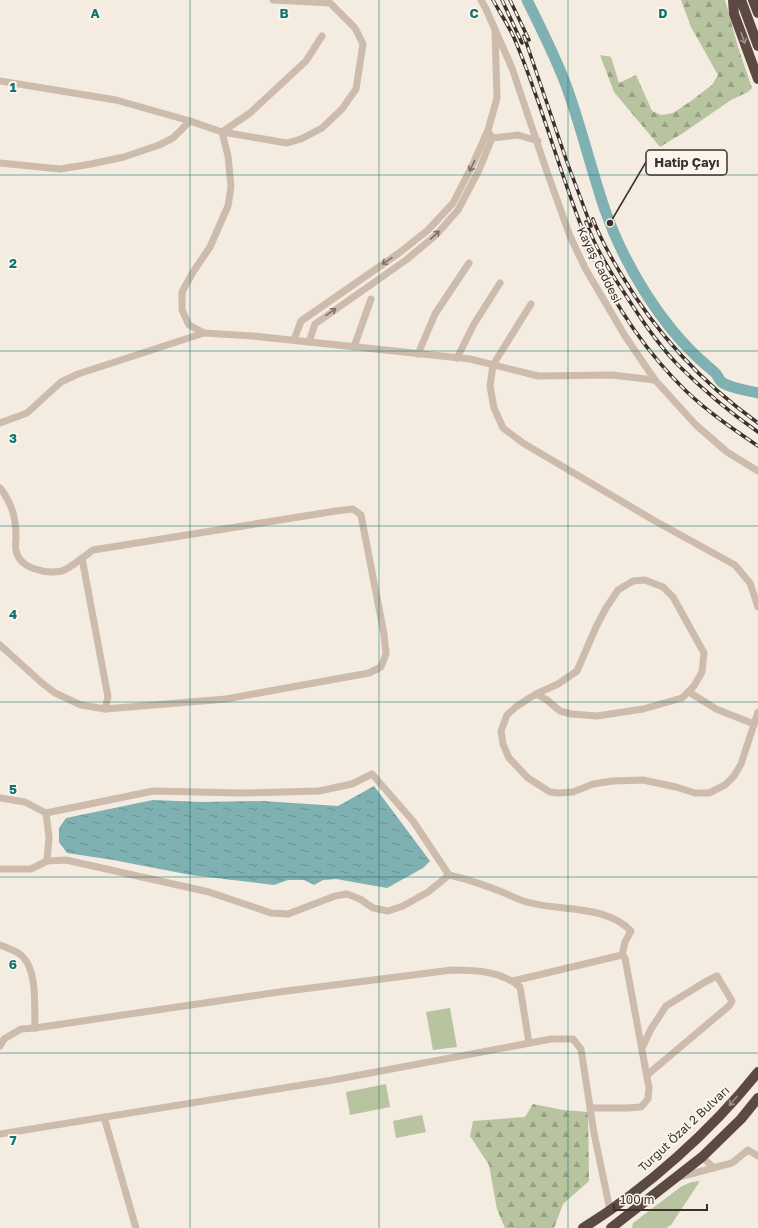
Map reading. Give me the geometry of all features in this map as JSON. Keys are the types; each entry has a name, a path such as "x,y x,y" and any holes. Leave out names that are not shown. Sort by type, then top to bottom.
{"highway":[{"path":"733,0 734,14 758,79"},
{"path":"741,0 758,46"},
{"path":"753,0 758,9"},
{"path":"753,0 758,13"},
{"name":"Turgut Özal 2 Bulvarı","path":"583,1228 610,1210 662,1170 725,1110 758,1072"},
{"path":"611,1228 702,1156 741,1120 758,1098"}],"street":[{"path":"0,80 116,100 190,121 222,132 287,143 301,139 322,128 342,109 356,89 363,44 355,28 330,3 273,0"},
{"name":"Kayaş Caddesi","path":"481,0 512,68 570,236 585,268 625,336 655,380 696,425 727,452 758,471"},
{"path":"294,340 301,320 399,253 428,230 453,203 488,130 497,98 495,28"},
{"path":"222,132 250,114 306,61 322,36"},
{"path":"0,163 60,168 91,164 124,157 159,145 173,138 190,121"},
{"path":"309,342 315,324 406,260 436,235 458,210 479,170 492,138 488,130"},
{"path":"222,132 228,156 231,187 228,206 210,247 193,272 182,292 182,310 189,325 204,333 219,335 253,336 458,358 538,376 612,375 655,380"},
{"path":"492,138 518,135 538,141"},
{"path":"418,354 436,314 469,263"},
{"path":"458,358 474,324 500,283"},
{"path":"354,347 371,299"},
{"path":"531,304 493,365 490,386 494,408 503,428 523,443 655,521 735,565 750,583 758,607"},
{"path":"0,423 27,413 62,382 78,374 204,333"},
{"path":"0,488 7,496 13,508 16,523 16,550 20,559 31,568 43,572 63,571 93,550 336,510 353,509 361,515 384,634 386,654 381,667 369,673 226,699 105,710 81,705 55,693 0,645"},
{"path":"82,558 108,697 105,710"},
{"path":"536,694 547,700 560,711 571,714 597,716 643,710 682,698 694,686 702,672 704,653 673,596 663,587 645,580 633,581 618,590 596,627 577,671 558,684 536,694 517,706 507,715 501,731 503,744 509,758 528,778 550,792 573,792 593,784 614,781 643,780 676,787 695,793 709,793 726,785 734,776 741,764 758,712"},
{"path":"688,692 716,709 754,724"},
{"path":"0,798 25,802 46,813 153,791 242,793 319,791 352,784 372,774 413,821 449,875 468,879 526,902 552,908 596,912 616,919 631,931 625,942 622,955 625,958 647,1075 649,1088 648,1099 641,1107 590,1108"},
{"path":"46,813 48,837 47,861"},
{"path":"0,869 31,869 47,861 66,860 209,892 271,913 288,914 335,896 347,894 373,908 388,911 403,906 428,892 449,875"},
{"path":"0,945 22,955 29,965 33,977 35,1028"},
{"path":"513,981 622,955"},
{"path":"0,1046 4,1039 21,1029 452,970 481,971 502,976 513,981 520,987 529,1043"},
{"path":"642,1049 651,1029 666,1006 717,976 732,1001 729,1006 647,1075"},
{"path":"0,1134 333,1080 550,1039 573,1039 581,1049 590,1108 610,1210"},
{"path":"104,1117 136,1228"},
{"path":"673,1178 732,1164 748,1150 758,1156"},
{"path":"702,1156 714,1168"}],"green space":[{"path":"681,0 725,0 738,47 752,88 748,92 731,100 660,147 614,92 600,55 611,57 619,83 636,75 652,111 661,115 673,113 691,101 712,85 718,75 691,27"},
{"path":"450,1008 457,1047 433,1050 426,1012"},
{"path":"386,1084 390,1107 350,1115 346,1092"},
{"path":"533,1104 563,1110 588,1112 589,1181 563,1204 554,1228 505,1228 497,1209 489,1165 470,1136 473,1121 525,1117"},
{"path":"422,1115 426,1132 396,1138 393,1121"},
{"path":"700,1181 671,1225 666,1228 632,1228 633,1223 682,1186"}],"water":[{"path":"374,786 430,861 423,868 387,888 336,879 323,880 314,885 304,880 288,880 274,885 191,875 67,853 59,842 59,828 66,818 153,800 200,802 263,801 338,806"}],"waterway":[{"path":"527,0 553,53 566,85 605,210 622,252 633,272 673,332 717,375 723,383 731,387 758,393"}],"railway":[{"path":"493,0 515,40 526,67 563,177 594,258 622,312 646,346 686,391 730,427 758,446"},
{"path":"502,0 522,43"},
{"path":"510,0 529,40"},
{"path":"524,36 567,162 591,226"},
{"path":"593,219 621,274 649,317 665,337 699,374 737,408 758,423"},
{"path":"586,222 598,249 612,274 662,347 677,364 706,391 758,432"}],"place":[{"name":"Hatip Çayı","path":"610,223"}]}
